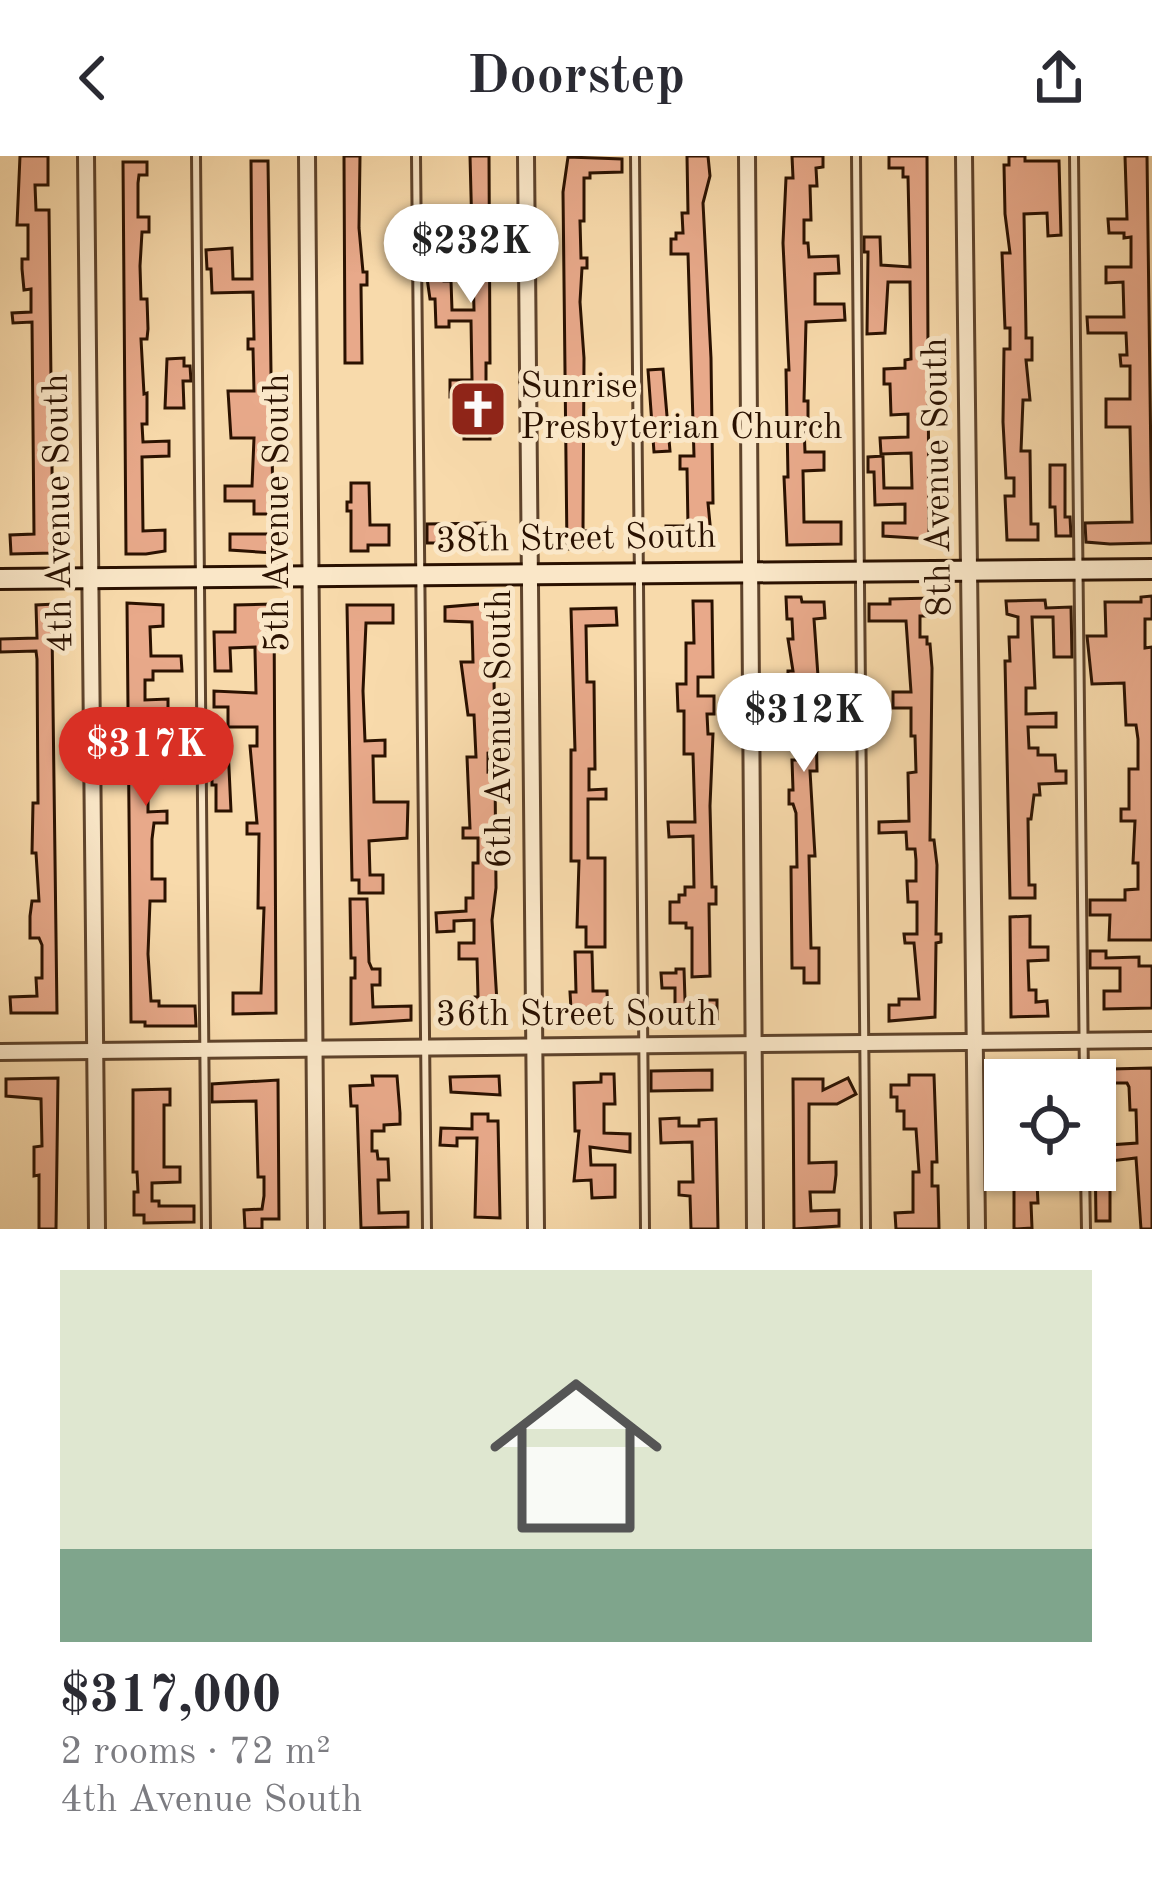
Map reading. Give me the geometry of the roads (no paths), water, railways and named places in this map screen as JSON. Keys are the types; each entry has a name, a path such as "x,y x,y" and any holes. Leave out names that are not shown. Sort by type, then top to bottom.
{"main road":[{"name":"38th Street South","path":"0,579 1152,569"}],"street":[{"name":"4th Avenue South","path":"86,156 97,1229"},
{"name":"5th Avenue South","path":"307,156 316,1229"},
{"name":"6th Avenue South","path":"526,156 536,1229"},
{"path":"746,156 755,1229"},
{"name":"8th Avenue South","path":"964,156 977,1229"},
{"name":"36th Street South","path":"0,1052 1152,1040"}],"lane":[{"path":"196,156 206,1229"},
{"path":"416,156 427,1229"},
{"path":"635,156 645,1229"},
{"path":"856,156 866,1229"},
{"path":"1074,156 1084,1059"},
{"path":"1085,1191 1086,1229"}],"place":[{"name":"Sunrise Presbyterian Church","path":"478,409"}]}
